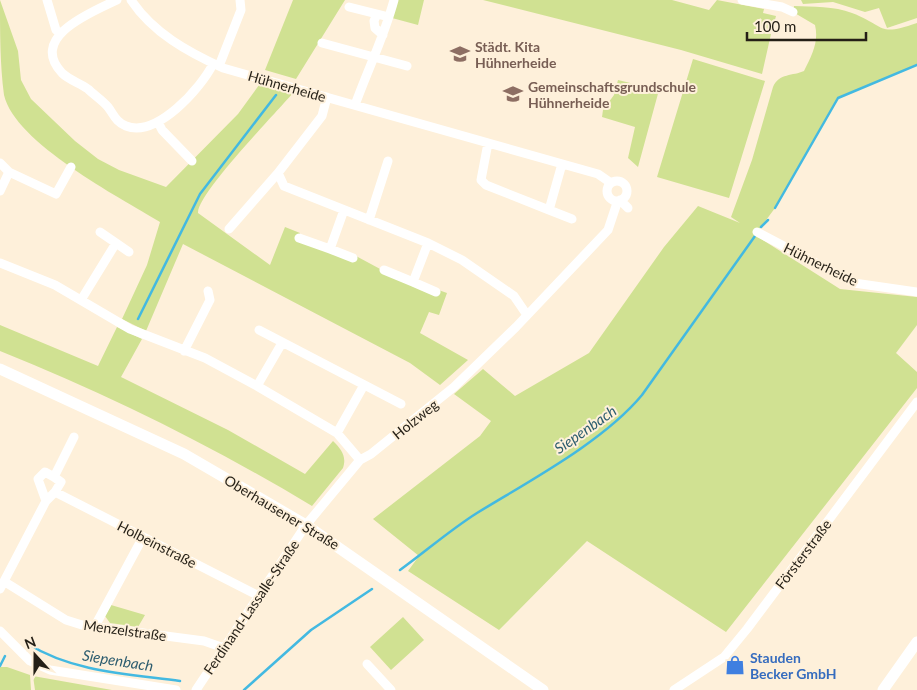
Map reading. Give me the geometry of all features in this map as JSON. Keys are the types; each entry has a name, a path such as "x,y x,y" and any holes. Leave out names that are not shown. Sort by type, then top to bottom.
{"main road":[{"name":"Oberhausener Straße","path":"0,369 184,454 306,525 543,690"},
{"path":"883,690 917,642"}],"street":[{"path":"47,0 56,30 60,33"},
{"path":"117,0 87,14 60,33 55,40 52,53 61,72 79,82 103,102 116,120 125,126 135,128 158,122 191,96 216,65 241,10 240,0"},
{"name":"Hühnerheide","path":"130,0 158,30 181,47 216,65 598,174 612,183 619,181 626,187 626,196 618,201"},
{"path":"356,105 378,50 394,0"},
{"path":"742,0 782,7 794,12"},
{"path":"349,7 389,17"},
{"path":"377,14 373,24 377,31 383,35"},
{"path":"322,43 407,66"},
{"path":"229,229 278,173 322,116 327,97"},
{"path":"158,122 162,130 192,161"},
{"path":"488,143 481,180 486,185 572,219"},
{"path":"369,220 388,161"},
{"path":"0,163 9,172 56,194 72,167"},
{"path":"549,210 562,164"},
{"path":"0,191 9,172"},
{"path":"278,173 284,186 428,243 462,260 514,296 527,315"},
{"path":"612,183 608,193 628,208"},
{"name":"Holzweg","path":"306,525 360,460 371,454 454,387 527,315 608,230 616,217 618,201"},
{"path":"330,249 344,210"},
{"path":"100,232 129,252"},
{"name":"Hühnerheide","path":"757,232 854,283 917,292"},
{"path":"299,238 353,258"},
{"path":"81,300 116,243"},
{"path":"413,282 428,243"},
{"path":"0,263 56,285 141,334 205,358 257,386 337,433 360,460"},
{"path":"384,270 436,292"},
{"path":"184,351 210,300 208,291"},
{"path":"259,330 401,404"},
{"path":"257,386 282,343"},
{"path":"337,433 364,385"},
{"name":"Försterstraße","path":"674,690 724,657 917,402"},
{"path":"54,478 74,437"},
{"path":"3,585 46,501 61,482 45,472 38,479 46,501"},
{"name":"Holbeinstraße","path":"55,492 259,596"},
{"name":"Ferdinand-Lassalle-Straße","path":"196,690 306,525"},
{"path":"96,626 143,537"},
{"name":"Menzelstraße","path":"3,585 66,620 204,641 224,648"},
{"path":"0,631 30,661 50,670 176,690"},
{"path":"367,664 391,690"}],"green space":[{"path":"0,0 18,51 21,80 31,99 75,141 98,159 119,170 166,187 238,114 259,85 292,94 223,172 201,203 198,213 270,265 285,227 300,233 297,240 356,256 382,270 447,293 439,315 429,312 420,333 468,360 440,385 410,363 183,244 146,331 122,319 147,265 160,222 96,183 47,150 27,132 12,113 4,95 0,48"},
{"path":"293,0 345,0 296,79 265,70"},
{"path":"397,0 424,0 418,25 392,18"},
{"path":"483,0 672,0 709,10 717,0 764,9 763,13 776,16 772,31 757,29 755,32 771,34 762,74 681,50"},
{"path":"801,0 917,0 917,18 887,28 879,8 865,12 833,2 803,4"},
{"path":"794,6 838,9 888,29 917,23 917,65 838,98 775,208 755,235 840,289 917,297 917,325 896,353 917,372 917,388 726,632 587,541 499,630 408,571 419,556 373,519 480,436 491,421 454,394 483,369 515,396 589,353 664,247 698,206 740,223 731,217 752,160 773,87 779,79 804,71 815,43 815,25 793,12"},
{"path":"693,59 765,81 729,198 657,177"},
{"path":"618,80 659,90 638,167 628,158 635,127 602,117 603,110 614,95"},
{"path":"0,325 98,366 117,327 142,339 121,377 228,430 305,474 333,441 343,453 343,468 312,506 159,422 80,385 0,351"},
{"path":"111,605 145,615 138,627 110,623 105,616"},
{"path":"403,617 424,640 391,670 370,647"},
{"path":"0,667 7,667 30,675 31,690 0,690"},
{"path":"33,676 112,690 35,690"}],"waterway":[{"name":"Siepenbach","path":"775,208 838,98 917,65"},
{"path":"138,319 200,194 276,95"},
{"path":"761,227 768,220"},
{"name":"Siepenbach","path":"400,570 477,513 586,445 626,412 642,395 755,236"},
{"name":"Siepenbach","path":"244,690 311,630 372,589"},
{"name":"Siepenbach","path":"28,644 63,661 82,666 121,674 180,681"},
{"name":"Siepenbach","path":"0,666 5,656"}],"place":[{"name":"Städt. Kita Hühnerheide","path":"460,54"},
{"name":"Gemeinschaftsgrundschule Hühnerheide","path":"513,94"},
{"name":"Stauden Becker GmbH","path":"735,665"}]}
